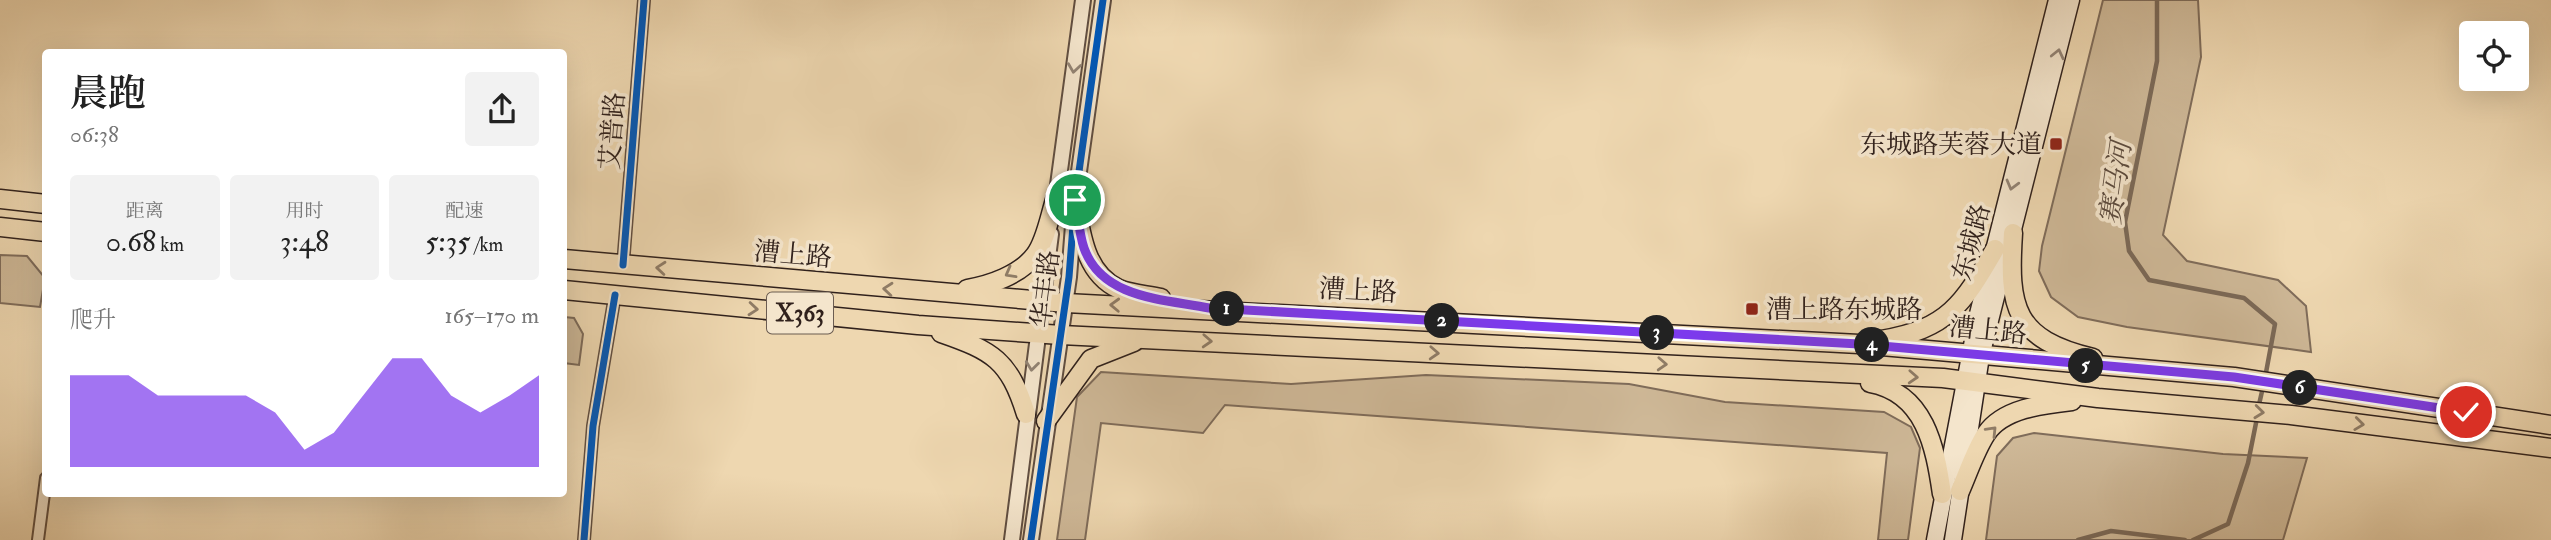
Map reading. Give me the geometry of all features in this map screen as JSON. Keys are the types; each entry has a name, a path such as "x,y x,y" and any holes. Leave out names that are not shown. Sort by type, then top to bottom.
{"main road":[{"name":"东城路","path":"1935,540 1951,492 1995,249 2057,0"},
{"name":"东城路","path":"1975,355 2013,233 2071,0"},
{"path":"941,293 984,286 1022,267 1036,255 1056,197"},
{"path":"0,199 42,204"},
{"path":"1075,200 1084,248 1097,274 1119,289 1209,308"},
{"path":"0,227 42,232"},
{"path":"2013,233 2010,281 2016,307 2032,331 2058,349 2158,373"},
{"path":"1859,344 1907,336 1954,311 1995,249"},
{"name":"漕上路","path":"567,259 1066,303 1209,308 1859,344 2158,373 2234,377 2551,425"},
{"name":"漕上路","path":"567,290 918,325 1061,335 1970,382 2098,398 2291,415 2551,448"},
{"path":"918,325 976,345 1005,365 1026,414"},
{"path":"1046,421 1091,359 1149,338"},
{"path":"1808,372 1890,387 1919,415 1935,446 1951,492"},
{"path":"1951,492 1987,432 2010,415 2039,405 2098,398"},
{"name":"东城路","path":"1951,492 1953,540"}],"street":[{"name":"艾普路","path":"623,265 643,0"},
{"name":"华丰路","path":"1012,540 1040,301 1083,0"},
{"name":"华丰路","path":"1031,540 1046,421 1066,303 1075,200 1103,0"},
{"path":"584,540 593,426 615,295"},
{"path":"38,540 44,497"}],"shaded area":[{"path":"2103,0 2198,0 2201,57 2163,235 2187,261 2278,280 2306,306 2311,352 2127,327 2078,317 2051,297 2039,271 2042,246"},
{"path":"0,255 27,256 42,274 40,307 0,303"},
{"path":"567,317 574,318 583,334 579,365 567,363"},
{"path":"1101,372 1291,384 1426,375 1629,384 1725,402 1884,412 1911,427 1920,448 1908,540 1878,540 1887,453 1225,405 1203,433 1101,423 1085,540 1057,540 1077,397"},
{"path":"2034,433 2223,454 2307,458 2283,540 1986,540 1997,456 2013,438"}],"waterway":[{"name":"赛马河","path":"2157,0 2157,61 2125,222 2129,251 2149,280 2244,298 2275,324 2265,378"},
{"name":"赛马河","path":"2258,409 2263,387"},
{"name":"赛马河","path":"2193,540 2228,524 2248,463 2257,418"},
{"name":"赛马河","path":"2078,540 2111,531 2185,540"}],"cycle path":[{"path":"623,265 644,0"},
{"path":"1031,540 1069,277 1075,200 1103,0"},
{"path":"584,540 593,426 615,295"}],"place":[{"name":"东城路芙蓉大道","path":"2056,144"},
{"name":"漕上路东城路","path":"1752,309"}],"route":[{"path":"1075,200 1084,248 1097,274 1119,289 1209,308 1859,344 2158,373 2234,377 2466,412"}]}
